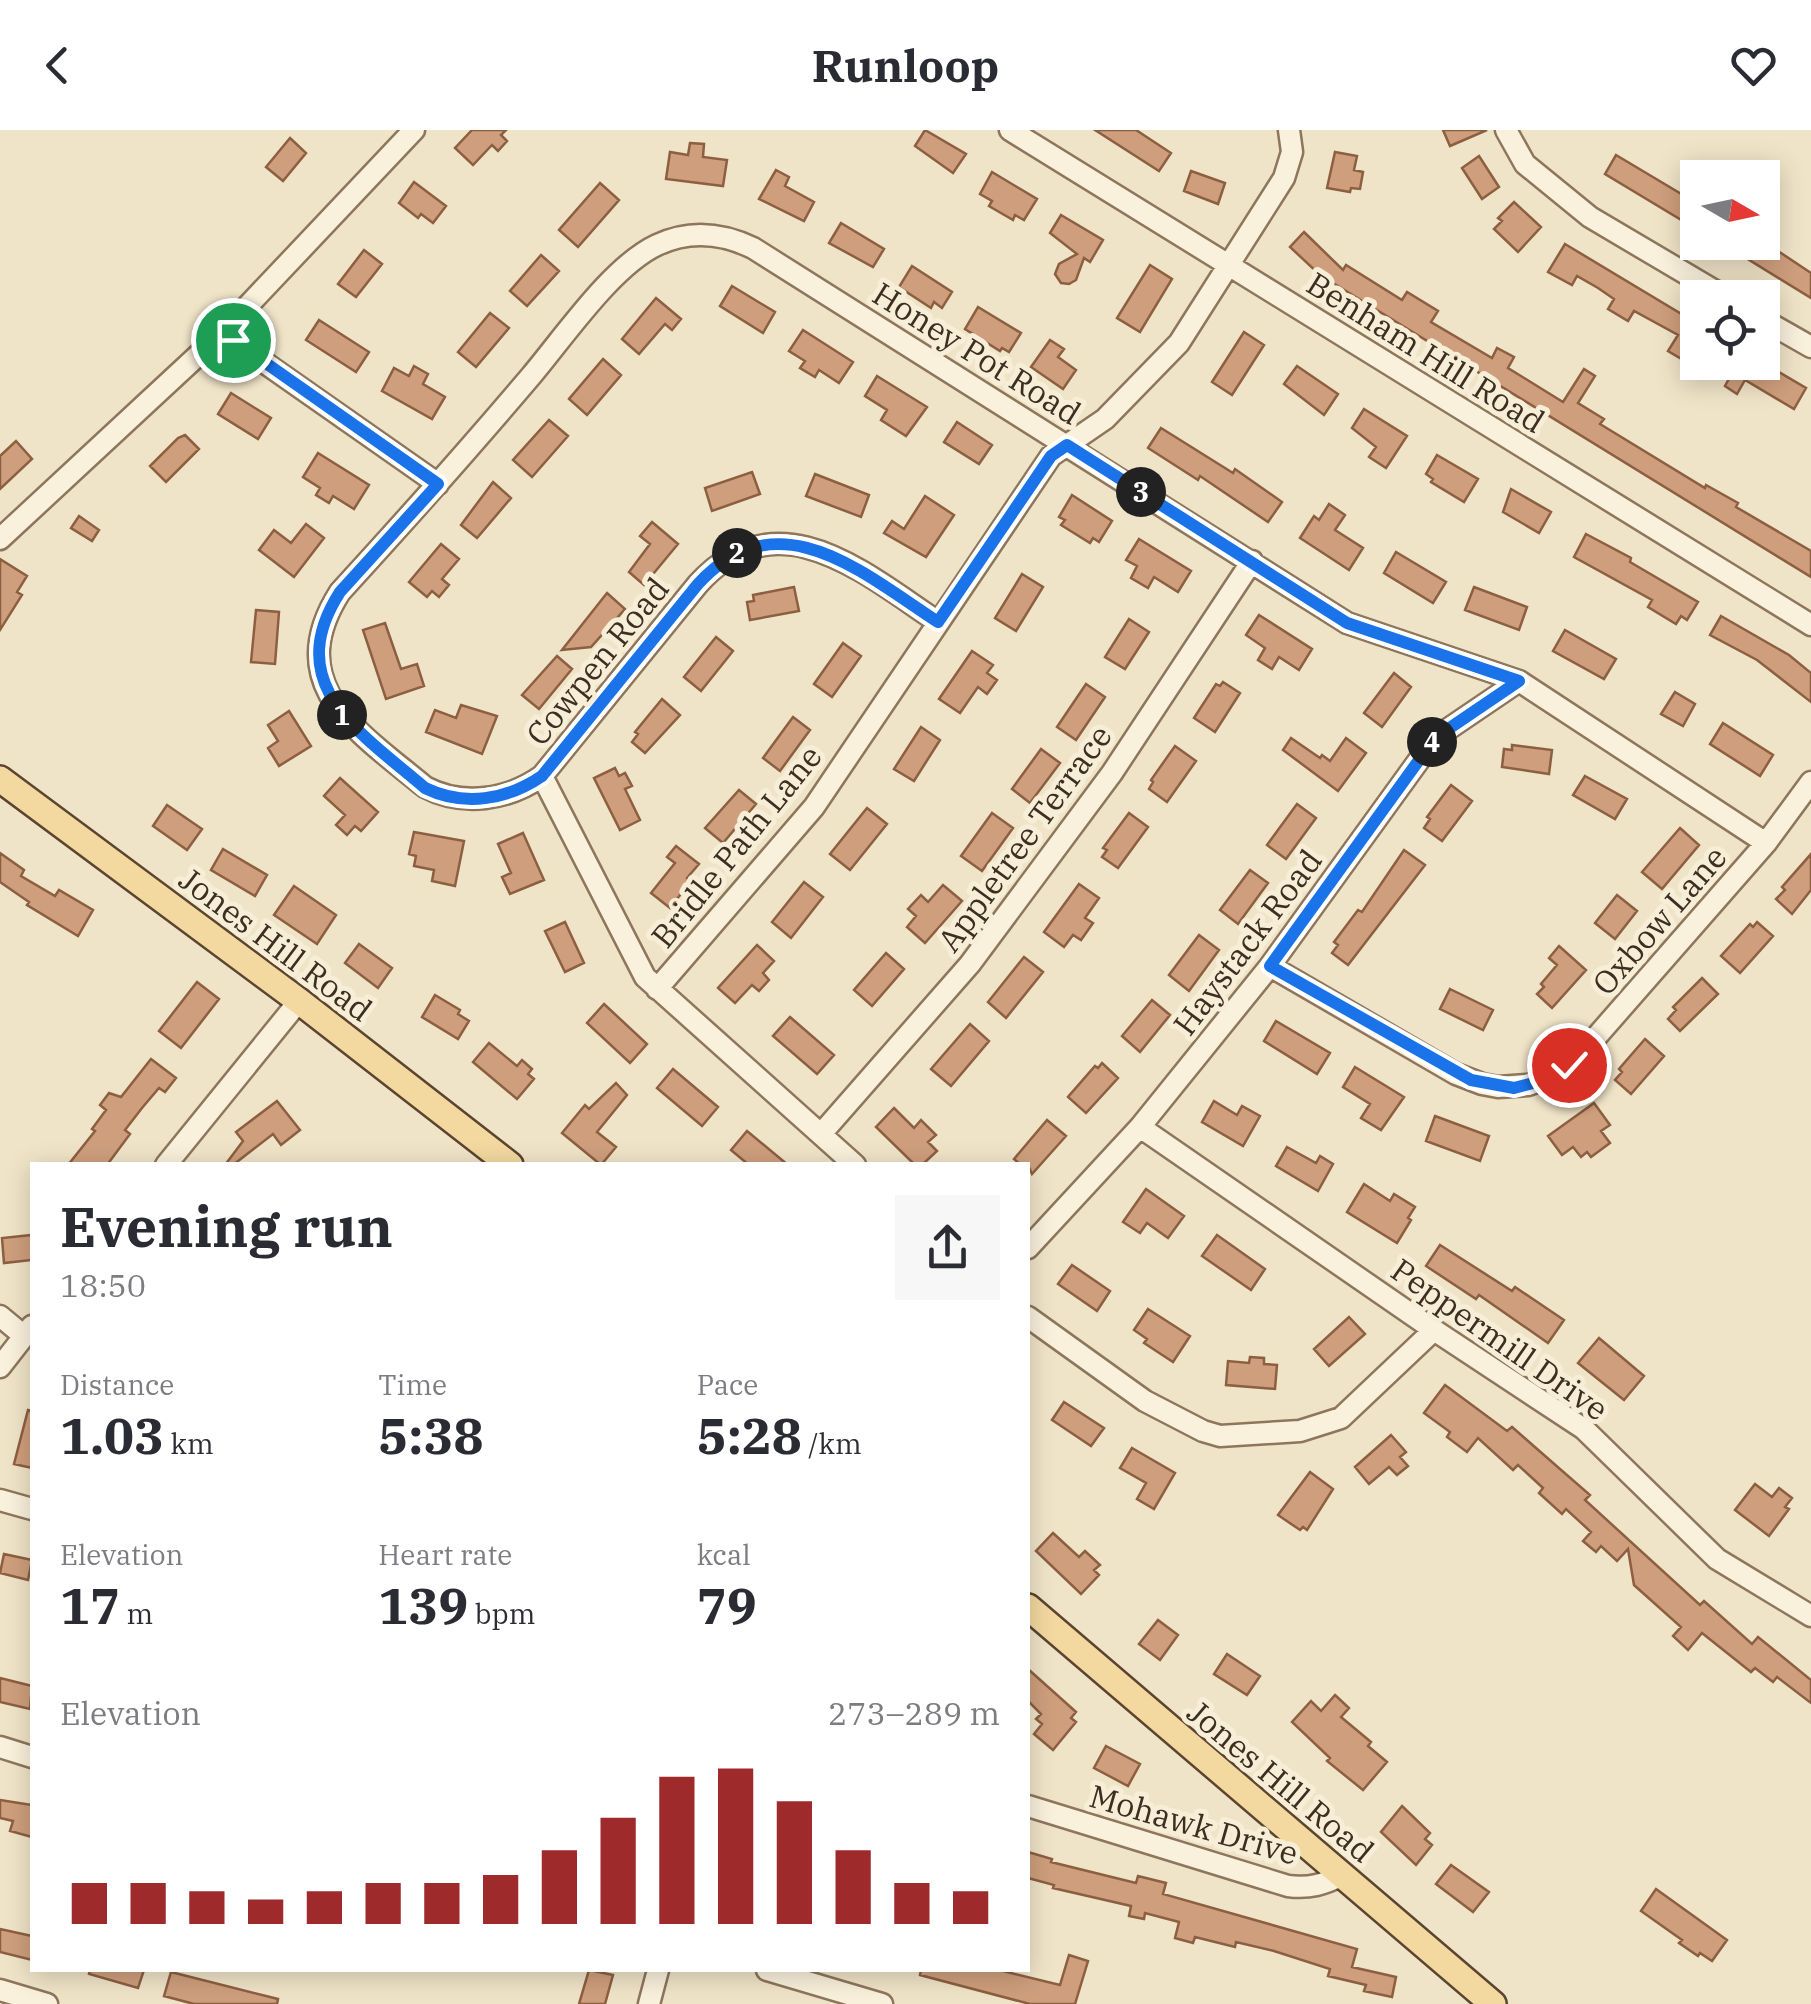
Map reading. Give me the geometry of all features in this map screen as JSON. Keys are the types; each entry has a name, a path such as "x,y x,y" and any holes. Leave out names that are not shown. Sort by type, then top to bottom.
{"main road":[{"name":"Jones Hill Road","path":"0,779 299,1001 506,1162"},
{"name":"Jones Hill Road","path":"1030,1609 1493,2004"}],"street":[{"path":"0,539 222,333 414,130"},
{"name":"Benham Hill Road","path":"1010,130 1811,625"},
{"name":"Bridle Path Lane","path":"658,990 814,807 1051,456 1105,419 1178,342 1289,166 1289,130"},
{"path":"1506,130 1525,164 1590,217 1696,280"},
{"name":"Honey Pot Road","path":"438,484 620,272 658,244 690,235 724,237 752,248 1347,623 1519,681 1766,843"},
{"path":"1780,329 1811,347"},
{"path":"222,333 438,484"},
{"name":"Cowpen Road","path":"438,484 340,592 327,612 317,652 328,696 345,720 425,788 438,794 493,798 526,787 542,776 698,584 716,565 738,552 780,544 823,551 938,622"},
{"name":"Appletree Terrace","path":"821,1134 982,948 1112,773 1252,562"},
{"name":"Haystack Road","path":"1030,1246 1140,1127 1270,966 1435,738 1519,681"},
{"path":"542,776 634,961 658,990 852,1162"},
{"name":"Oxbow Lane","path":"1270,966 1456,1074 1498,1087 1528,1085 1556,1074 1583,1052 1766,843 1811,782"},
{"path":"168,1162 299,1001"},
{"name":"Peppermill Drive","path":"1140,1127 1584,1429 1717,1559 1811,1616"},
{"path":"0,1316 28,1331 0,1367"},
{"path":"1030,1318 1145,1401 1203,1432 1220,1436 1300,1431 1341,1418 1434,1330"},
{"path":"0,1500 30,1508"},
{"path":"0,1748 30,1756"},
{"name":"Mohawk Drive","path":"1030,1807 1288,1886 1322,1885 1343,1875"},
{"path":"649,2004 657,1972"},
{"path":"774,1972 882,2004"},
{"path":"0,1990 47,2004"}],"building":[{"path":"472,130 506,130 501,135 507,141 498,151 492,145 473,165 455,148"},
{"path":"925,130 966,154 953,173 915,146"},
{"path":"1095,130 1136,130 1171,153 1159,171"},
{"path":"1443,130 1487,130 1450,146"},
{"path":"290,138 306,153 283,181 266,167"},
{"path":"690,143 704,144 703,157 727,160 723,186 666,179 670,152 688,155"},
{"path":"1335,152 1357,156 1354,170 1363,172 1360,189 1351,188 1350,192 1327,188"},
{"path":"1616,155 1680,193 1680,219 1605,174"},
{"path":"1479,156 1499,187 1482,199 1462,168"},
{"path":"776,170 789,177 785,186 814,202 804,221 759,199"},
{"path":"1191,171 1225,183 1218,204 1184,191"},
{"path":"992,172 1037,199 1024,220 1015,215 1013,220 994,209 989,206 992,201 980,194"},
{"path":"414,182 446,206 433,223 421,214 418,218 399,203"},
{"path":"600,183 619,200 578,247 559,230"},
{"path":"1514,202 1541,227 1518,252 1494,229 1502,221 1498,218"},
{"path":"1061,215 1103,240 1090,262 1084,258 1076,280 1069,284 1061,283 1055,274 1059,264 1077,254 1050,233"},
{"path":"841,223 884,249 873,267 829,243"},
{"path":"1304,232 1343,270 1346,265 1402,300 1407,292 1438,311 1431,322 1492,358 1497,348 1514,357 1508,368 1563,402 1584,369 1595,376 1578,403 1604,419 1600,424 1705,488 1706,485 1738,503 1736,507 1811,551 1811,577 1320,275 1290,247"},
{"path":"1565,244 1680,313 1680,358 1668,351 1678,335 1634,311 1628,321 1608,309 1614,299 1598,288 1577,276 1572,285 1548,272"},
{"path":"364,250 382,264 356,297 338,284"},
{"path":"1780,252 1811,273 1811,298 1749,260 1780,260"},
{"path":"541,255 559,271 527,306 510,291"},
{"path":"1150,265 1172,279 1140,332 1117,318"},
{"path":"912,266 952,292 942,308 934,302 931,308 899,287"},
{"path":"732,286 775,312 763,333 720,306"},
{"path":"656,298 681,319 672,330 665,324 639,354 622,339"},
{"path":"978,307 1021,333 1009,352 1002,348 1000,351 965,329"},
{"path":"490,313 509,328 476,367 458,352"},
{"path":"319,320 369,352 356,372 306,340"},
{"path":"803,330 853,362 839,383 819,370 815,377 800,368 805,361 789,351"},
{"path":"1244,332 1264,345 1232,395 1212,382"},
{"path":"1050,340 1064,349 1058,357 1076,370 1063,389 1031,367"},
{"path":"603,359 621,375 587,415 569,399"},
{"path":"414,366 428,374 423,384 445,397 432,419 382,391 394,368 409,376"},
{"path":"1297,366 1338,394 1324,415 1284,384"},
{"path":"1780,373 1806,388 1794,409 1745,380 1780,380"},
{"path":"877,376 927,407 906,436 881,420 887,410 865,396"},
{"path":"1728,380 1745,380 1737,394 1725,386"},
{"path":"231,393 271,418 258,439 218,414"},
{"path":"1364,409 1407,436 1386,468 1369,457 1376,447 1352,428"},
{"path":"549,420 568,436 532,477 513,460"},
{"path":"957,422 992,445 979,464 944,442"},
{"path":"1161,428 1233,473 1235,469 1282,502 1268,522 1200,476 1198,480 1148,448"},
{"path":"185,435 199,449 166,482 150,466"},
{"path":"16,441 32,459 0,489 0,456"},
{"path":"318,453 369,485 354,509 333,496 329,503 316,495 320,488 303,477"},
{"path":"1437,455 1478,479 1464,502 1431,482 1433,479 1426,474"},
{"path":"752,472 760,494 712,511 705,488"},
{"path":"815,474 869,495 861,517 806,496"},
{"path":"493,482 511,498 477,538 461,525"},
{"path":"1511,489 1551,512 1539,533 1503,512"},
{"path":"1072,495 1112,521 1099,542 1093,538 1090,543 1061,525 1065,520 1059,517"},
{"path":"925,496 954,515 926,557 884,533 892,521 904,529"},
{"path":"1329,504 1345,515 1335,530 1363,548 1349,570 1300,538 1314,516 1319,520"},
{"path":"79,516 99,530 92,541 71,528"},
{"path":"652,522 678,544 644,585 629,572 650,544 640,536"},
{"path":"306,524 324,538 294,577 259,550 274,530 291,543"},
{"path":"1586,534 1698,602 1687,620 1681,616 1676,624 1648,607 1652,600 1574,557"},
{"path":"1139,539 1191,571 1178,592 1154,577 1148,588 1131,578 1137,566 1126,560"},
{"path":"441,544 459,559 442,579 449,585 439,597 432,591 427,597 409,582"},
{"path":"1396,552 1446,582 1433,603 1384,573"},
{"path":"0,559 27,576 17,592 22,595 0,630"},
{"path":"1022,574 1043,587 1016,631 995,618"},
{"path":"794,587 799,611 750,620 747,602 754,601 753,595"},
{"path":"1474,587 1527,607 1519,630 1465,610"},
{"path":"607,593 625,609 591,647 562,650"},
{"path":"256,610 279,612 275,664 251,662"},
{"path":"1259,615 1312,649 1299,670 1279,657 1272,669 1258,660 1265,648 1246,635"},
{"path":"1721,616 1789,655 1811,673 1811,702 1757,660 1710,635"},
{"path":"1129,619 1149,632 1125,669 1105,657"},
{"path":"385,623 401,669 417,664 424,686 386,699 363,630"},
{"path":"1565,630 1616,659 1604,679 1553,651"},
{"path":"716,637 733,651 701,691 684,677"},
{"path":"843,643 861,656 832,697 814,684"},
{"path":"972,651 993,665 987,673 997,680 987,694 978,687 960,713 939,699"},
{"path":"557,656 572,669 539,709 522,695"},
{"path":"1394,673 1411,687 1382,727 1364,713"},
{"path":"1223,682 1240,693 1215,732 1194,718 1216,684 1220,686"},
{"path":"1086,684 1105,697 1076,740 1057,727"},
{"path":"1675,692 1695,704 1683,726 1661,714"},
{"path":"662,699 680,715 645,753 632,742 638,734 635,732"},
{"path":"461,705 497,716 482,754 426,732 435,710 456,718"},
{"path":"289,711 311,746 279,766 268,748 278,741 268,725"},
{"path":"793,717 810,730 780,771 763,758"},
{"path":"1723,723 1773,755 1760,776 1710,744"},
{"path":"921,727 940,740 914,781 894,769"},
{"path":"1291,738 1330,761 1346,738 1366,753 1338,791 1283,750"},
{"path":"1512,745 1552,750 1549,774 1502,767 1504,749 1512,750"},
{"path":"1175,746 1196,761 1167,802 1149,789"},
{"path":"1041,749 1060,763 1030,803 1012,789"},
{"path":"615,768 619,776 625,773 632,786 625,789 640,820 620,830 594,778"},
{"path":"1585,776 1627,799 1615,819 1573,795"},
{"path":"340,778 378,812 361,831 355,826 347,835 336,825 345,815 324,796"},
{"path":"1451,785 1472,801 1442,841 1424,828 1430,819 1427,817"},
{"path":"739,790 756,804 723,843 705,828"},
{"path":"1297,804 1316,818 1286,859 1267,845"},
{"path":"167,805 202,829 187,850 153,826"},
{"path":"867,808 887,824 850,870 830,854"},
{"path":"992,813 1013,828 982,871 961,856"},
{"path":"1129,813 1148,827 1118,868 1102,857 1107,850 1103,848"},
{"path":"1680,828 1699,845 1662,889 1642,872"},
{"path":"414,832 464,841 455,886 432,881 434,870 414,866 416,856 409,854"},
{"path":"523,833 544,880 510,894 502,877 511,873 498,844"},
{"path":"676,846 699,864 670,908 651,893 675,863 667,857"},
{"path":"223,849 267,875 255,896 211,870"},
{"path":"1404,850 1425,865 1348,965 1332,953 1338,945 1334,942 1358,910 1362,912"},
{"path":"0,853 24,870 21,876 55,896 59,890 93,910 78,936 27,905 29,902 0,882"},
{"path":"1811,854 1811,890 1792,914 1776,899"},
{"path":"1250,870 1268,883 1238,924 1220,910"},
{"path":"804,882 823,897 791,938 772,922"},
{"path":"1079,884 1099,898 1085,918 1093,923 1081,940 1073,935 1064,947 1044,932"},
{"path":"943,885 962,901 925,943 907,927 916,916 908,909 921,895 928,902"},
{"path":"294,886 336,915 317,944 274,915"},
{"path":"1617,895 1637,911 1615,939 1595,923"},
{"path":"565,922 584,963 565,972 545,931"},
{"path":"1757,922 1773,936 1740,973 1721,956 1750,924 1753,927"},
{"path":"1199,935 1219,950 1189,991 1169,975"},
{"path":"359,944 392,968 378,988 345,963"},
{"path":"757,945 774,961 763,973 769,980 759,991 752,985 735,1003 718,988"},
{"path":"1559,946 1586,970 1552,1008 1537,994 1557,965 1549,958"},
{"path":"886,953 904,969 872,1006 854,990"},
{"path":"1024,957 1043,972 1006,1018 988,1002"},
{"path":"1702,978 1718,994 1680,1031 1668,1019 1676,1010 1673,1007"},
{"path":"197,982 219,999 181,1048 159,1031"},
{"path":"1450,989 1493,1010 1483,1030 1440,1009"},
{"path":"435,995 460,1010 458,1014 469,1021 458,1039 422,1017"},
{"path":"1152,1000 1170,1015 1140,1052 1122,1036"},
{"path":"604,1004 647,1044 630,1063 587,1023"},
{"path":"790,1017 834,1055 817,1074 773,1036"},
{"path":"1276,1021 1330,1053 1317,1074 1264,1041"},
{"path":"970,1024 989,1041 951,1086 931,1069"},
{"path":"1645,1039 1664,1056 1631,1094 1615,1080 1622,1072 1619,1069"},
{"path":"489,1043 517,1066 522,1060 532,1069 528,1074 534,1079 517,1099 473,1062"},
{"path":"151,1059 176,1078 165,1092 159,1088 142,1108 125,1130 130,1134 109,1162 70,1162 95,1131 92,1129 106,1110 100,1105 109,1093 121,1097"},
{"path":"1102,1063 1118,1078 1086,1113 1068,1097"},
{"path":"1355,1067 1404,1097 1381,1130 1361,1118 1370,1104 1343,1087"},
{"path":"673,1069 718,1107 702,1126 657,1088"},
{"path":"616,1083 627,1095 597,1132 616,1147 604,1162 597,1162 562,1133 585,1105 589,1109"},
{"path":"277,1101 300,1130 281,1145 273,1134 237,1162 227,1162 243,1141 236,1132"},
{"path":"1214,1101 1237,1115 1242,1106 1260,1116 1243,1146 1202,1122"},
{"path":"1594,1103 1610,1125 1601,1131 1610,1143 1591,1157 1587,1152 1581,1157 1573,1147 1562,1155 1548,1136"},
{"path":"894,1108 914,1128 921,1120 936,1135 928,1142 937,1151 925,1162 912,1162 876,1127"},
{"path":"1435,1116 1489,1136 1480,1161 1426,1141"},
{"path":"1047,1120 1066,1136 1032,1174 1030,1162 1014,1159"},
{"path":"747,1131 784,1162 745,1162 731,1150"},
{"path":"1287,1147 1316,1163 1320,1156 1333,1164 1318,1191 1276,1166"},
{"path":"1364,1184 1390,1201 1394,1194 1415,1207 1397,1243 1347,1212"},
{"path":"1146,1189 1184,1216 1168,1238 1147,1223 1140,1233 1123,1222"},
{"path":"30,1235 30,1260 4,1263 2,1238"},
{"path":"1217,1235 1265,1269 1251,1290 1202,1256"},
{"path":"1440,1245 1564,1320 1548,1343 1479,1295 1476,1299 1426,1266"},
{"path":"1072,1265 1110,1291 1097,1311 1058,1284"},
{"path":"1148,1309 1190,1336 1173,1362 1144,1343 1147,1339 1134,1330"},
{"path":"1349,1317 1365,1334 1329,1366 1314,1349"},
{"path":"1599,1338 1644,1376 1624,1400 1578,1363"},
{"path":"1250,1357 1264,1358 1264,1364 1277,1365 1275,1389 1226,1385 1228,1361 1249,1363"},
{"path":"1445,1385 1507,1431 1512,1427 1590,1495 1585,1500 1700,1605 1704,1601 1752,1644 1758,1637 1811,1680 1811,1703 1777,1677 1773,1682 1755,1668 1751,1672 1702,1633 1688,1650 1673,1636 1681,1627 1634,1585 1628,1549 1617,1561 1601,1546 1596,1552 1583,1541 1591,1532 1566,1509 1562,1514 1539,1493 1543,1488 1518,1465 1513,1470 1478,1438 1467,1452 1447,1437 1450,1432 1424,1413"},
{"path":"1064,1402 1104,1428 1091,1446 1052,1420"},
{"path":"28,1410 30,1410 30,1468 14,1464"},
{"path":"1391,1435 1406,1452 1400,1457 1408,1466 1397,1475 1389,1467 1369,1484 1355,1467"},
{"path":"1132,1448 1175,1473 1154,1509 1137,1499 1146,1483 1120,1468"},
{"path":"1310,1472 1333,1489 1307,1530 1300,1530 1278,1515"},
{"path":"1755,1484 1772,1497 1779,1488 1792,1498 1785,1507 1789,1509 1769,1536 1735,1510"},
{"path":"1053,1533 1079,1557 1085,1551 1100,1565 1094,1570 1099,1575 1081,1594 1036,1551"},
{"path":"4,1554 30,1560 28,1580 0,1573"},
{"path":"1158,1620 1178,1635 1160,1660 1139,1644"},
{"path":"1227,1654 1260,1676 1247,1695 1214,1674"},
{"path":"1030,1671 1076,1712 1071,1718 1076,1722 1053,1750 1034,1734 1042,1724 1036,1719 1041,1714 1030,1703"},
{"path":"0,1678 30,1686 30,1709 0,1702"},
{"path":"1335,1695 1349,1708 1341,1717 1371,1742 1368,1746 1387,1762 1363,1790 1327,1761 1330,1758 1292,1722 1311,1701 1321,1711"},
{"path":"1106,1746 1140,1764 1128,1786 1094,1768"},
{"path":"0,1800 30,1805 30,1836 10,1831 13,1821 0,1818"},
{"path":"1402,1806 1430,1833 1425,1839 1432,1845 1416,1865 1381,1832"},
{"path":"1030,1853 1052,1859 1051,1862 1136,1883 1138,1876 1166,1883 1163,1894 1357,1949 1352,1967 1396,1977 1392,1997 1364,1991 1366,1985 1328,1976 1330,1969 1274,1951 1236,1942 1235,1947 1195,1937 1193,1943 1175,1938 1179,1922 1145,1913 1144,1919 1129,1916 1131,1906 1053,1888 1054,1885 1030,1879"},
{"path":"1451,1865 1489,1892 1473,1912 1436,1884"},
{"path":"1656,1889 1727,1940 1712,1961 1679,1943 1682,1940 1641,1911"},
{"path":"0,1929 30,1936 30,1960 0,1952"},
{"path":"1069,1955 1088,1961 1075,2004 1030,2004 920,1975 1007,1972 1060,1985"},
{"path":"90,1972 143,1972 138,1988"},
{"path":"171,1972 278,1999 277,2004 194,2004 164,1996"},
{"path":"588,1972 613,1975 605,2004 579,2004"}],"route":[{"path":"233,340 438,484 340,592 327,612 317,652 328,696 345,720 425,788 438,794 493,798 526,787 542,776 698,584 716,565 738,552 780,544 823,551 938,622 1051,456 1067,445 1347,623 1519,681 1435,738 1270,966 1471,1080 1514,1088 1541,1081 1569,1065"}]}
